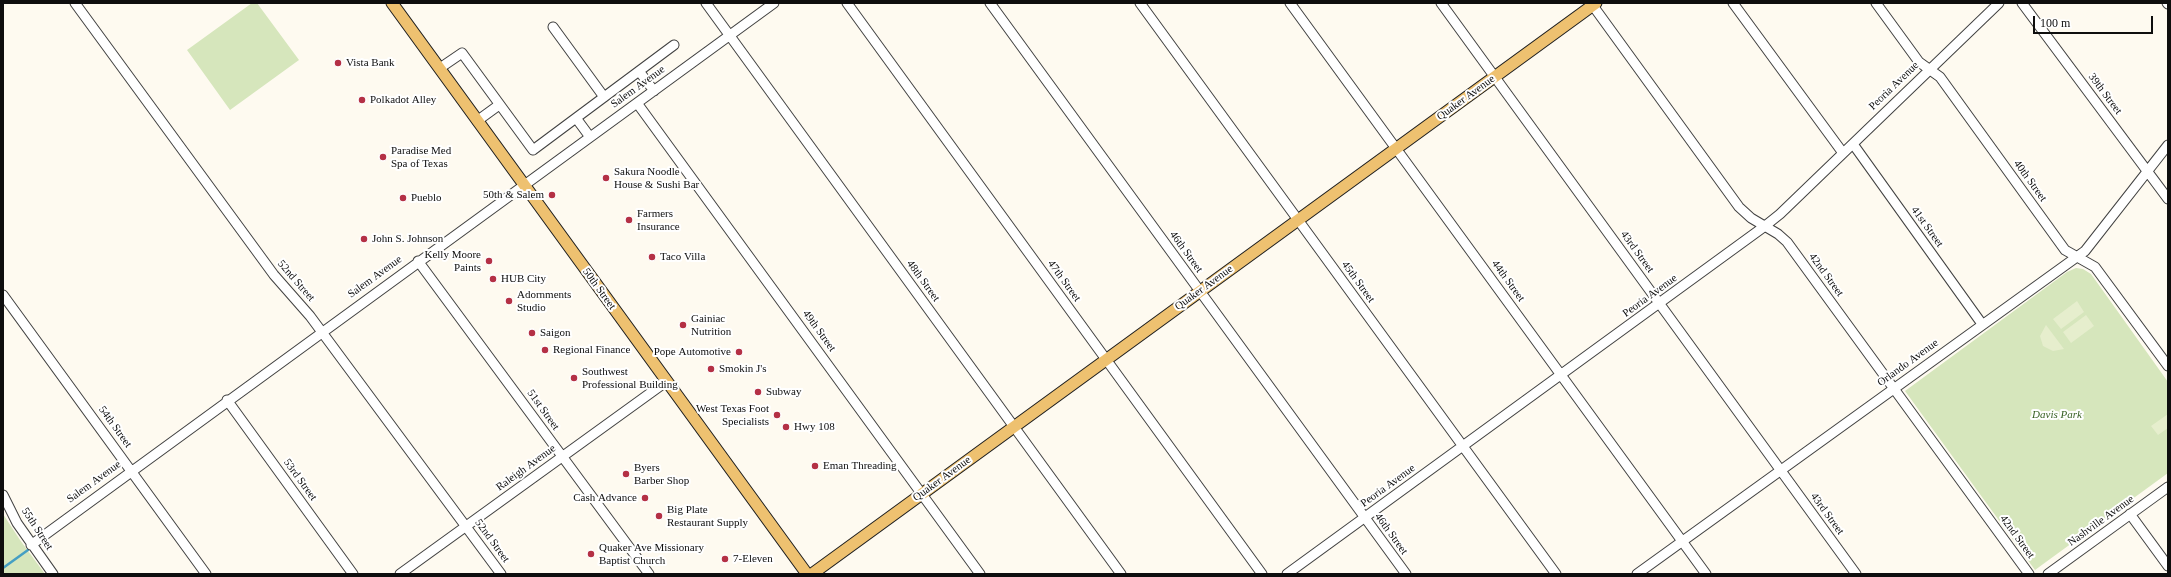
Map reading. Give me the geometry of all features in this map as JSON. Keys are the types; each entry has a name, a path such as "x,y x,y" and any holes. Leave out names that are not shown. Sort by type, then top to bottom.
{"main road":[{"name":"50th Street","path":"392,3 807,574"},
{"name":"Quaker Avenue","path":"812,574 1593,4"}],"street":[{"name":"52nd Street","path":"75,3 274,275 321,331 501,574"},
{"name":"48th Street","path":"706,3 1121,574"},
{"name":"Salem Avenue","path":"31,544 321,331 774,3"},
{"name":"47th Street","path":"847,3 1262,574"},
{"name":"46th Street","path":"990,3 1406,574"},
{"name":"45th Street","path":"1140,3 1556,574"},
{"name":"44th Street","path":"1290,3 1706,574"},
{"name":"43rd Street","path":"1441,3 1856,574"},
{"path":"1733,3 1843,153"},
{"name":"40th Street","path":"1876,3 1919,62 1940,77 2065,250 2095,267 2168,366"},
{"name":"Peoria Avenue","path":"1288,574 1562,376 1765,226 1853,144 1999,3"},
{"name":"39th Street","path":"2022,3 2168,199"},
{"name":"42nd Street","path":"1593,4 1739,207 1751,218 1778,234 1787,242 2029,574"},
{"path":"553,27 604,97"},
{"path":"440,68 462,53 533,150 674,45"},
{"path":"639,71 654,91"},
{"name":"49th Street","path":"637,103 980,574"},
{"path":"477,121 499,105"},
{"path":"576,118 590,137"},
{"name":"41st Street","path":"1853,144 1982,324"},
{"name":"Orlando Avenue","path":"1637,574 2085,251 2168,145"},
{"name":"51st Street","path":"418,261 648,574"},
{"name":"54th Street","path":"3,295 206,574"},
{"name":"Raleigh Avenue","path":"400,574 667,381"},
{"name":"53rd Street","path":"227,400 353,574"},
{"name":"Nashville Avenue","path":"2048,574 2168,487"},
{"name":"55th Street","path":"3,495 17,523 53,574"},
{"path":"2130,514 2168,566"}],"green space":[{"path":"252,3 257,3 299,60 230,110 187,50"},
{"name":"Davis Park","path":"2076,268 2083,269 2091,274 2168,382 2168,473 2035,570 1905,391 2067,272"},
{"path":"2077,301 2084,312 2061,329 2053,319"},
{"path":"2086,315 2094,326 2071,343 2063,332"},
{"path":"2046,325 2064,349 2053,351 2043,346 2040,336"},
{"path":"2168,414 2168,428 2158,435 2151,426"},
{"path":"3,514 20,540 45,574 3,574"}],"waterway":[{"path":"3,568 28,550"}],"place":[{"name":"Vista Bank","path":"338,63"},
{"name":"Polkadot Alley","path":"362,100"},
{"name":"Paradise Med Spa of Texas","path":"383,157"},
{"name":"Sakura Noodle House & Sushi Bar","path":"606,178"},
{"name":"50th & Salem","path":"552,195"},
{"name":"Pueblo","path":"403,198"},
{"name":"Farmers Insurance","path":"629,220"},
{"name":"John S. Johnson","path":"364,239"},
{"name":"Taco Villa","path":"652,257"},
{"name":"Kelly Moore Paints","path":"489,261"},
{"name":"HUB City","path":"493,279"},
{"name":"Adornments Studio","path":"509,301"},
{"name":"Gainiac Nutrition","path":"683,325"},
{"name":"Saigon","path":"532,333"},
{"name":"Regional Finance","path":"545,350"},
{"name":"Pope Automotive","path":"739,352"},
{"name":"Smokin J's","path":"711,369"},
{"name":"Southwest Professional Building","path":"574,378"},
{"name":"Subway","path":"758,392"},
{"name":"West Texas Foot Specialists","path":"777,415"},
{"name":"Hwy 108","path":"786,427"},
{"name":"Eman Threading","path":"815,466"},
{"name":"Byers Barber Shop","path":"626,474"},
{"name":"Cash Advance","path":"645,498"},
{"name":"Big Plate Restaurant Supply","path":"659,516"},
{"name":"Quaker Ave Missionary Baptist Church","path":"591,554"},
{"name":"7-Eleven","path":"725,559"}]}
